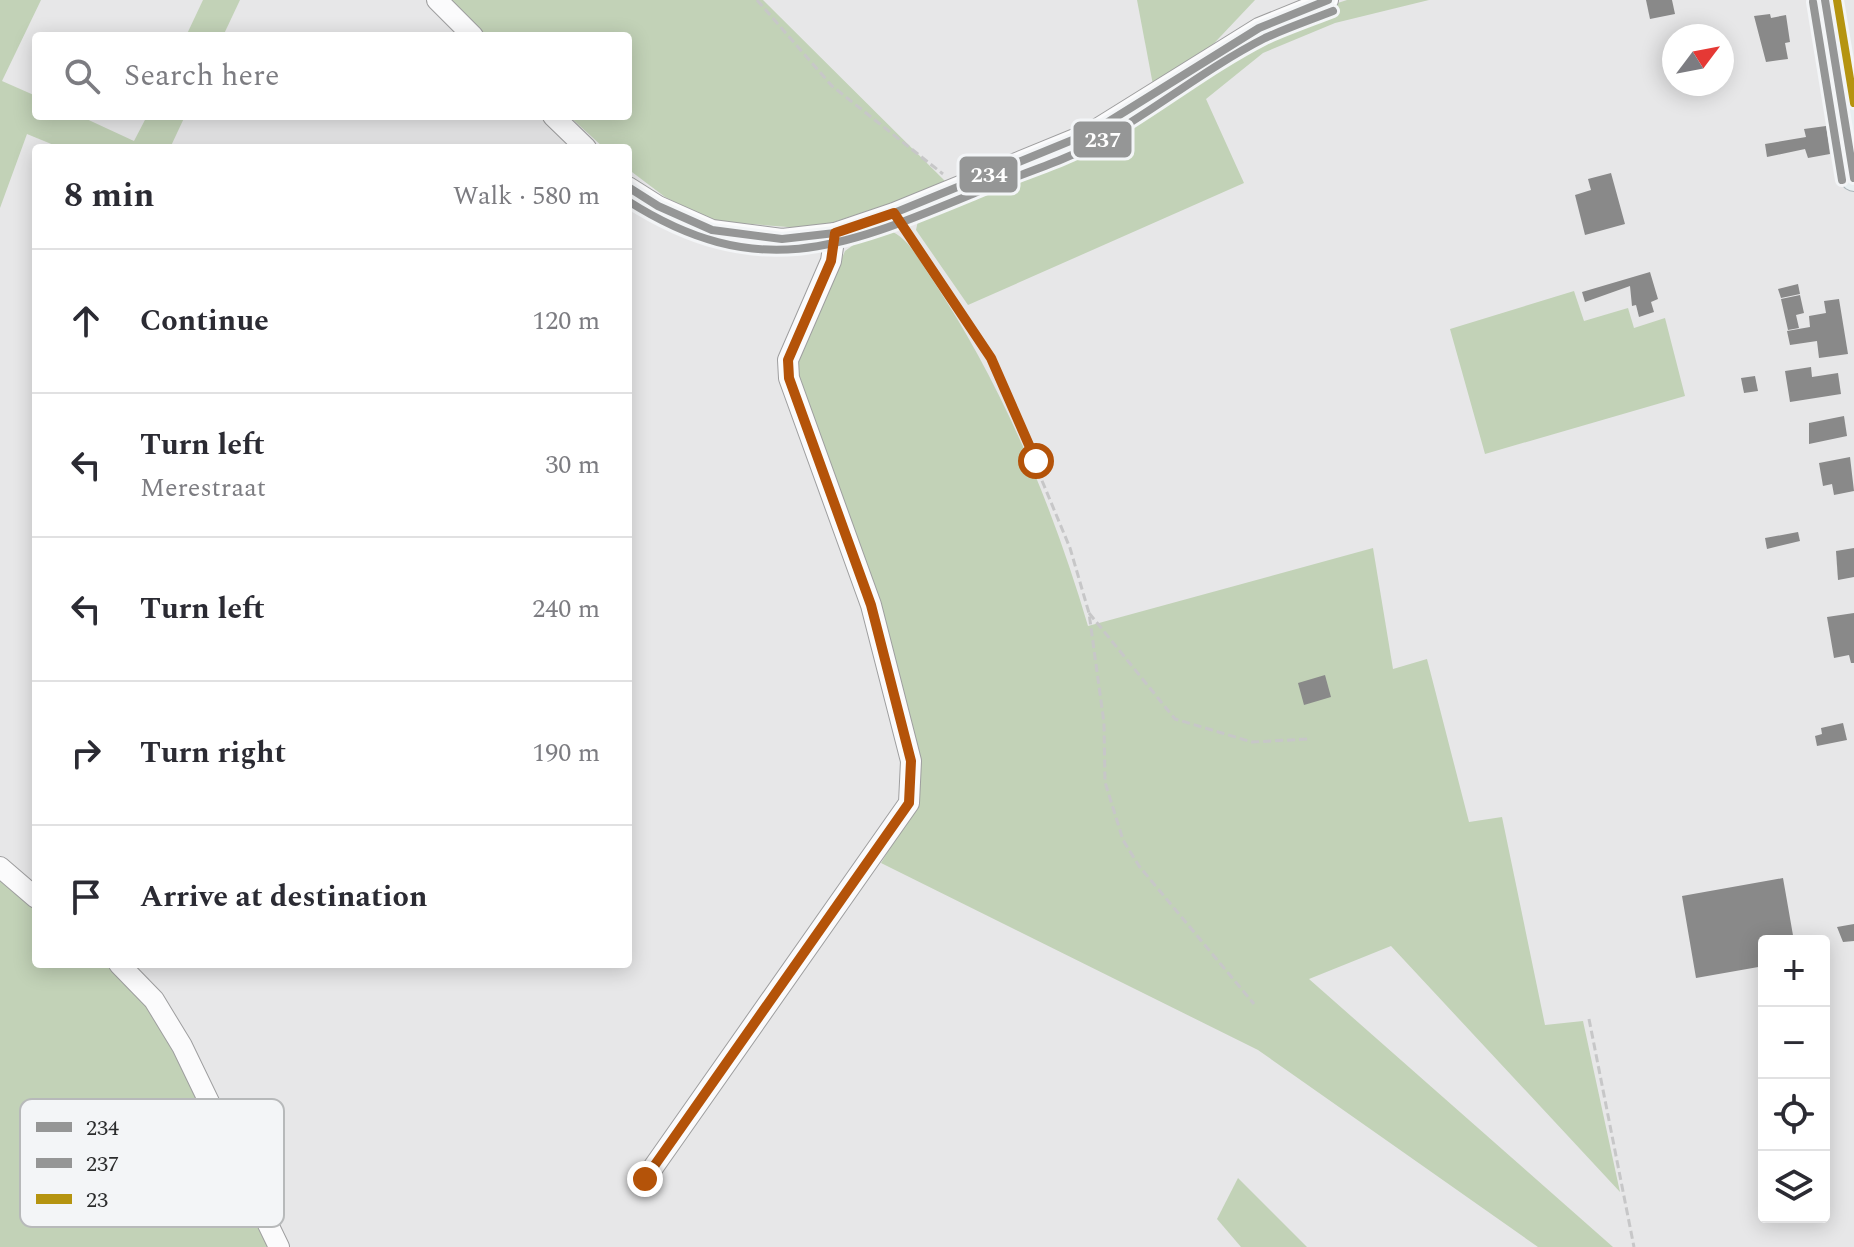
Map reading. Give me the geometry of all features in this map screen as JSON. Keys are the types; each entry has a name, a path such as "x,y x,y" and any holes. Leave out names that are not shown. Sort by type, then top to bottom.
{"main road":[{"path":"1825,0 1854,178"}],"street":[{"path":"437,0 469,32"},
{"path":"632,190 658,206 712,230 782,239 835,233 894,213 1092,132 1259,28 1328,0"},
{"path":"557,120 582,144"},
{"path":"645,1179 909,803 911,761 871,605 789,378 788,360 831,261 835,233"},
{"path":"0,867 32,895"},
{"path":"123,968 154,1000 176,1035 207,1099"},
{"path":"269,1227 279,1247"}],"path":[{"path":"757,0 832,86 959,186"},
{"path":"894,213 991,358 1070,548 1089,613 1104,723 1105,782 1123,840 1147,876 1254,1004"},
{"path":"1089,613 1175,719 1252,742 1309,739"},
{"path":"1589,1019 1634,1247"}],"green space":[{"path":"0,0 41,0 2,81 32,94 32,120 89,120 134,141 145,120 183,120 172,144 51,144 27,134 0,208"},
{"path":"203,0 240,0 225,32 188,32"},
{"path":"450,0 763,0 948,184 813,229 712,221 665,197 632,172 632,144 600,144 573,120 632,120 632,32 482,32"},
{"path":"1137,0 1255,0 1203,55 1153,85"},
{"path":"1347,0 1429,0 1335,23 1263,53 1206,99 1244,183 968,305 916,230 919,216 1026,173 1105,136 1262,38 1318,10"},
{"path":"888,230 902,238 918,258 957,319 1003,403 1041,490 1088,626 1373,548 1393,669 1427,659 1469,822 1502,817 1545,1025 1583,1021 1620,1192 1391,946 1309,979 1613,1247 1538,1247 1258,1050 881,863 919,799 921,770 899,679 796,365 845,251 870,233"},
{"path":"1574,291 1584,321 1628,308 1634,328 1665,318 1685,396 1485,454 1450,329"},
{"path":"0,877 32,903 32,968 114,968 161,1020 200,1099 20,1099 20,1227 263,1227 273,1247 0,1247"},
{"path":"1238,1178 1307,1247 1241,1247 1217,1219"}],"building":[{"path":"1646,0 1672,0 1675,14 1650,19"},
{"path":"1770,14 1771,18 1786,15 1790,42 1785,43 1788,59 1766,62 1754,16"},
{"path":"1826,126 1830,154 1808,158 1805,149 1767,157 1765,144 1806,137 1804,129"},
{"path":"1611,173 1625,224 1585,235 1575,195 1591,190 1588,179"},
{"path":"1650,272 1658,299 1651,302 1654,312 1639,317 1636,305 1632,306 1630,286 1585,302 1582,292"},
{"path":"1798,284 1800,294 1781,298 1778,289"},
{"path":"1800,295 1804,313 1796,315 1799,328 1788,330 1781,299"},
{"path":"1839,299 1848,354 1819,358 1817,341 1790,345 1787,331 1810,327 1809,316 1826,313 1824,301"},
{"path":"1811,367 1812,377 1838,373 1841,394 1790,402 1785,371"},
{"path":"1755,376 1758,391 1744,393 1741,378"},
{"path":"1844,416 1847,436 1809,444 1809,423"},
{"path":"1850,457 1854,491 1834,495 1832,484 1823,486 1819,463"},
{"path":"1798,532 1800,541 1767,549 1765,538"},
{"path":"1854,548 1854,577 1838,580 1836,551"},
{"path":"1854,613 1854,663 1851,663 1849,655 1834,658 1827,617"},
{"path":"1325,675 1331,697 1304,705 1298,683"},
{"path":"1843,723 1847,740 1817,746 1815,736 1822,734 1821,728"},
{"path":"1783,878 1793,935 1758,935 1758,967 1696,978 1682,896"},
{"path":"1854,924 1854,941 1843,942 1837,927"}],"transit line":[{"name":"234","path":"632,190 658,206 712,230 782,239 835,233 894,213 1092,132 1259,28 1328,0"},
{"name":"234","path":"1825,0 1854,178"},
{"name":"23","path":"1837,0 1854,103"},
{"name":"237","path":"1813,2 1842,180"},
{"name":"237","path":"632,203 676,227 720,243 762,249 803,248 844,241 886,228 1086,149 1244,49 1273,34 1333,11"}],"route":[{"path":"645,1179 909,803 911,761 871,605 789,378 788,360 831,261 835,233 894,213 991,358 1036,461"}]}
